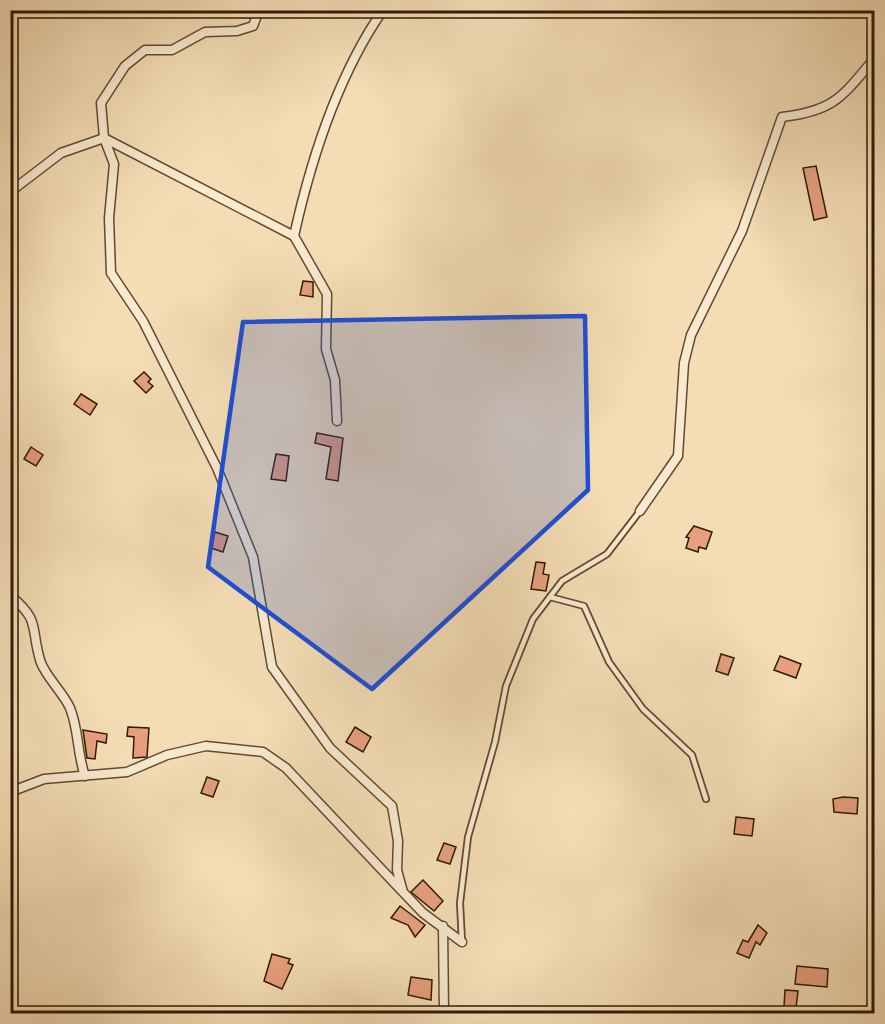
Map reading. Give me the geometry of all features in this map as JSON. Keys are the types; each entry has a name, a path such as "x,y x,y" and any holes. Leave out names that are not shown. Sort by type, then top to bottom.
{"street":[{"path":"259,10 253,26 237,31 205,32 172,50 146,50 124,66 101,103 104,138 114,164 109,218 111,273 143,321 217,468 253,556 272,667 330,748 392,806 398,841 397,870 403,891"},
{"path":"294,236 307,174 356,52 383,10"},
{"path":"640,511 678,456 684,363 691,335 742,231 782,117 811,114 842,98 874,59"},
{"path":"10,192 61,153 104,138 294,236 327,294 326,349 335,380 337,421"},
{"path":"10,595 30,612 40,663 70,708 76,731 78,758 85,776"},
{"path":"10,792 44,779 127,772 167,755 206,746 262,752 286,768 423,913 462,942"},
{"path":"443,926 444,1014"}],"lane":[{"path":"462,942 460,903 468,837 495,742 506,686 532,619 562,581 607,554 640,511"},
{"path":"549,597 584,606 609,662 643,709 692,755 706,798"}],"highlighted area":[{"path":"585,316 588,490 372,689 208,567 243,322"}],"building":[{"path":"816,166 827,217 814,220 803,168"},
{"path":"303,281 313,282 313,297 300,295"},
{"path":"144,372 151,379 148,382 153,386 146,393 134,381"},
{"path":"81,394 97,404 90,415 74,404"},
{"path":"317,433 343,438 338,481 326,479 331,447 315,443"},
{"path":"31,447 43,455 36,466 24,459"},
{"path":"276,454 289,456 286,481 271,479"},
{"path":"694,526 712,532 706,549 699,547 698,552 686,548 689,538 686,537"},
{"path":"215,532 228,536 223,552 211,548"},
{"path":"536,562 545,563 543,574 549,575 546,591 531,589"},
{"path":"721,654 734,658 728,675 716,671"},
{"path":"780,656 801,664 796,678 774,670"},
{"path":"128,727 149,728 147,757 133,758 134,737 127,736"},
{"path":"355,727 371,737 363,752 346,742"},
{"path":"83,730 107,734 106,743 97,741 95,759 87,758"},
{"path":"207,777 219,781 213,797 201,793"},
{"path":"858,798 857,814 834,812 833,799"},
{"path":"736,817 754,819 752,836 734,834"},
{"path":"444,843 456,847 450,864 437,860"},
{"path":"423,880 443,901 434,911 411,892"},
{"path":"400,906 425,925 415,937 408,925 391,918"},
{"path":"758,925 767,933 760,945 756,942 749,958 737,953 743,940 748,942"},
{"path":"272,954 290,959 288,963 293,965 282,989 264,981"},
{"path":"797,966 828,969 827,987 795,984"},
{"path":"411,977 432,980 431,1000 408,995"},
{"path":"785,990 798,991 796,1008 784,1007"}]}
